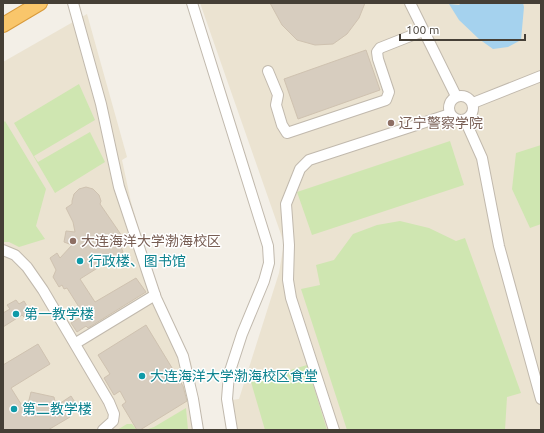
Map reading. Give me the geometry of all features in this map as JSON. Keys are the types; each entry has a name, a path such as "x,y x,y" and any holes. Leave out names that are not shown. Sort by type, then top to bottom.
{"highway":[{"path":"3,24 40,3"}],"street":[{"path":"74,3 101,104 119,187 155,296 183,356 193,399 198,430"},
{"path":"192,3 268,246 269,263 264,281 242,334 229,374 227,399 232,430"},
{"path":"410,3 456,96"},
{"path":"268,71 278,95 276,105 282,125 287,133 386,100 389,92 377,52 380,48 424,31"},
{"path":"473,103 541,76"},
{"path":"460,95 468,97 473,103 473,111 469,118 465,120 457,119 450,114 450,102 456,96 460,95"},
{"path":"334,430 291,298 288,280 289,245 286,204 300,169 309,160 450,114"},
{"path":"465,120 482,158 500,246 541,399"},
{"path":"3,250 15,255 28,267 76,343 110,402 114,414 113,421 103,430"},
{"path":"76,343 155,296"}],"shaded area":[{"name":"辽宁警察学院","path":"200,3 541,3 541,430 238,430 232,400 239,399 279,273 284,243"},
{"name":"大连海洋大学渤海校区","path":"87,14 127,157 122,160 131,202 154,280 191,362 202,430 3,430 3,62"}],"green space":[{"path":"79,84 95,120 34,156 38,162 90,132 105,162 55,193 14,123"},
{"path":"5,121 46,189 36,226 45,239 19,247 9,242 3,242 3,123"},
{"path":"450,141 464,185 312,235 297,192"},
{"path":"541,145 541,224 530,228 512,189 516,153"},
{"path":"400,221 429,228 456,241 465,238 521,393 507,397 505,430 347,430 301,289 320,285 316,265 334,260 353,234 377,225"},
{"path":"307,365 327,430 265,430 251,382"},
{"path":"186,408 188,430 145,430 154,427"},
{"path":"127,424 132,424 137,430 117,430"}],"water":[{"path":"461,3 523,3 524,7 521,40 508,47 493,49 479,39 459,20 449,4 459,5"}],"building":[{"path":"270,3 365,3 359,18 347,34 333,44 315,45 297,40 282,25"},
{"path":"366,50 380,90 298,119 284,79"},
{"name":"行政楼、图书馆","path":"86,187 93,189 99,195 101,201 100,204 124,239 120,244 123,252 80,279 95,302 136,278 146,292 88,328 86,326 77,332 71,323 84,315 67,288 64,289 62,285 59,287 53,277 56,270 50,258 57,253 60,258 72,245 64,242 66,231 75,232 73,222 66,208 72,204 74,194 79,189"},
{"name":"第一教学楼","path":"16,300 19,304 24,301 31,313 24,317 22,315 3,327 3,313 10,309 7,305"},
{"name":"大连海洋大学渤海校区食堂","path":"146,325 183,386 187,401 140,430 137,430 122,405 126,402 120,391 114,395 104,378 110,374 98,355"},
{"path":"38,344 50,364 11,388 26,412 31,392 54,397 56,406 71,396 78,407 68,413 70,417 48,430 3,430 3,365"}],"place":[{"name":"辽宁警察学院","path":"391,123"},
{"name":"大连海洋大学渤海校区","path":"73,241"},
{"name":"行政楼、图书馆","path":"80,261"},
{"name":"第一教学楼","path":"16,314"},
{"name":"大连海洋大学渤海校区食堂","path":"142,376"},
{"name":"第二教学楼","path":"14,409"}]}
